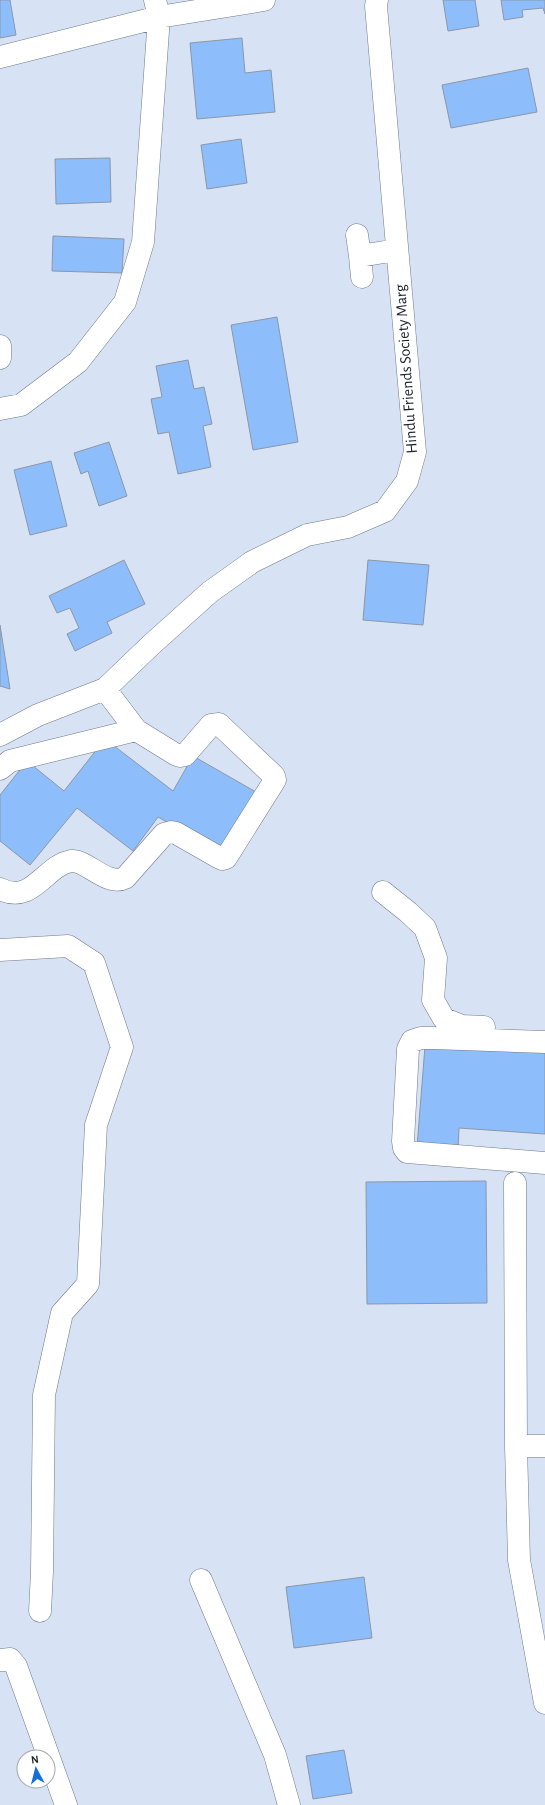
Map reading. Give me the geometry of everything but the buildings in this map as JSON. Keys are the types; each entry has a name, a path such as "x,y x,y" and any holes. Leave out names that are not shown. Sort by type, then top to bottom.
{"street":[{"path":"0,57 157,9 264,0"},
{"name":"Hindu Friends Society Marg","path":"1,735 38,715 105,689 210,592 252,562 307,535 348,528 385,511 407,481 415,452 375,2"},
{"path":"0,409 21,405 78,362 125,302 143,242 157,9"},
{"path":"357,235 362,277"},
{"path":"360,256 396,250"},
{"path":"0,346 0,358"},
{"path":"0,889 10,893 32,888 64,864 74,861 112,879 121,880 125,878 168,832 176,833 222,859 228,855 274,783 274,776 219,724 211,725 189,752 180,756 136,730 105,689"},
{"path":"1,735 5,765 136,730"},
{"path":"383,892 425,928 436,958 433,1000 444,1019 462,1026 545,1028"},
{"path":"0,950 68,946 94,963 122,1047 96,1125 88,1284 62,1313 44,1395 42,1572 40,1611"},
{"path":"545,1042 434,1038 412,1040 408,1049 403,1141 404,1148 407,1152 545,1163"},
{"path":"515,1183 516,1446 519,1560 545,1702"},
{"path":"516,1446 545,1446"},
{"path":"201,1580 275,1755 289,1805"},
{"path":"0,1660 10,1659 16,1666 66,1805"}]}
